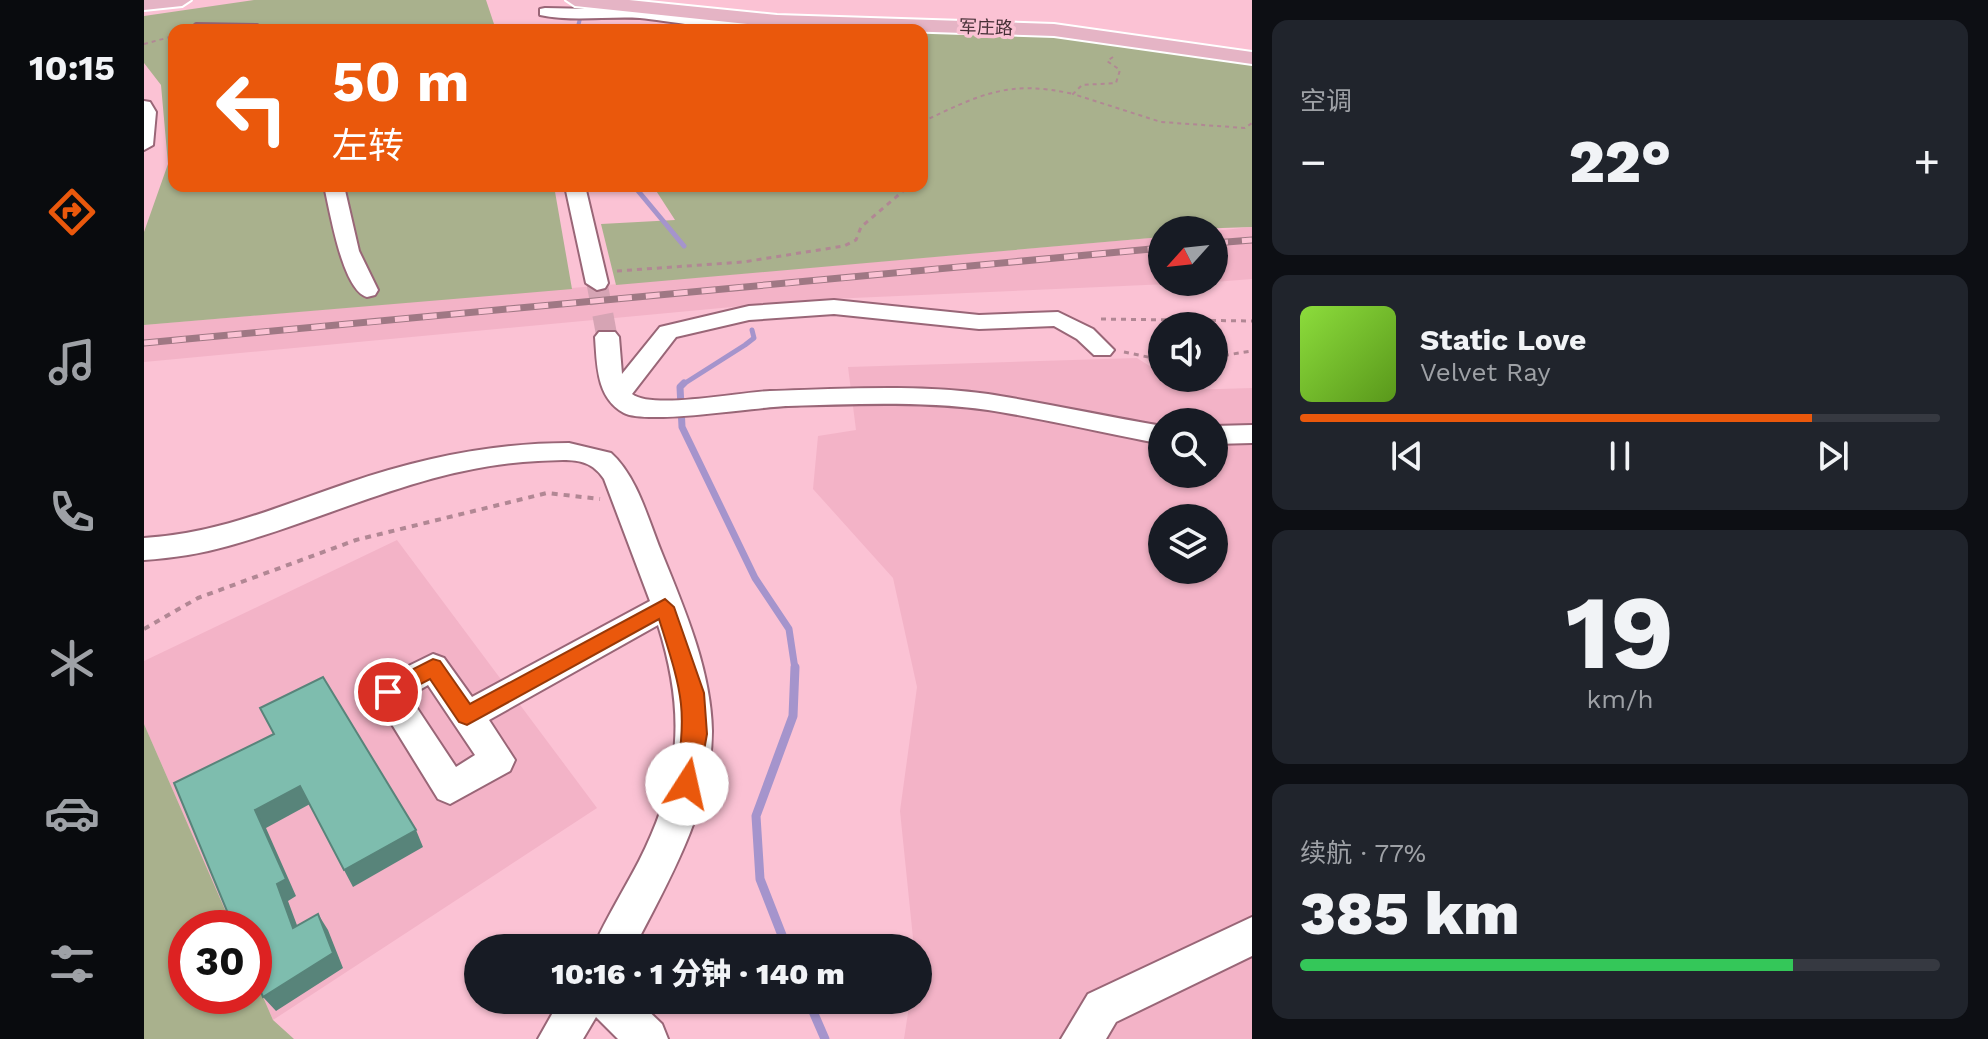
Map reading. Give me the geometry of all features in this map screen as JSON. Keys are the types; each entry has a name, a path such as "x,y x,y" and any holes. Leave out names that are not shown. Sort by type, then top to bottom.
{"main road":[{"path":"144,4 171,1"},
{"name":"军庄路","path":"581,1 630,3 804,22 866,24"},
{"name":"军庄路","path":"928,26 1054,30 1252,58"}],"street":[{"path":"543,6 716,24"},
{"path":"789,24 804,22"},
{"path":"144,106 147,112 144,145"},
{"path":"335,192 349,251 367,290"},
{"path":"576,192 596,278"},
{"path":"618,395 668,332 749,313 834,307 979,322 1058,319 1085,334 1102,350"},
{"path":"607,337 609,373 618,395 633,407 656,409 852,396 974,401 1148,432"},
{"path":"1228,435 1252,434"},
{"path":"144,549 171,549 228,537 434,465 482,456 577,453 602,459 617,479 627,502 665,607 693,693 696,734 687,784 661,853 620,934"},
{"path":"467,716 665,607"},
{"path":"1082,1039 1102,1008 1252,936"},
{"path":"559,1039 574,1014"},
{"path":"622,1014 647,1039"}],"path":[{"path":"144,44 168,38"},
{"path":"1073,94 1082,85 1116,83 1120,70 1107,61 1121,52 1160,49 1163,44"},
{"path":"928,119 1005,85 1029,84 1073,94 1161,122 1245,128 1252,123"},
{"path":"596,278 743,262 844,246 856,240 861,227 902,192"},
{"path":"1058,319 1252,321"},
{"path":"1102,350 1148,358"},
{"path":"1228,355 1252,351"},
{"path":"144,629 198,598 356,540 547,493 627,502"}],"shaded area":[{"path":"1252,227 1252,279 1228,281 1228,230"},
{"path":"1148,238 1148,285 807,300 144,362 144,325"},
{"path":"1137,358 1148,365 1148,392 1228,392 1228,389 1252,388 1252,1039 904,1039 908,1014 932,1014 932,934 913,934 900,811 917,687 893,578 813,489 818,436 856,430 848,367"},
{"path":"397,540 597,808 273,1020 270,1014 272,910 225,910 144,724 144,661"}],"green space":[{"path":"254,0 486,0 494,24 168,24 168,164 161,85 144,63 144,16"},
{"path":"928,33 1052,36 1252,65 1252,227 1228,228 1228,216 1148,216 1148,238 616,285 601,224 675,220 657,192 928,192"},
{"path":"168,164 168,192 555,192 572,289 144,325 144,232"},
{"path":"144,724 225,910 168,910 168,1014 270,1014 294,1039 144,1039"}],"building":[{"path":"323,677 416,830 344,870 300,786 255,810 286,879 277,884 293,928 318,914 333,953 272,991 272,910 227,910 174,783 274,734 260,708"}],"waterway":[{"path":"579,24 585,0"},
{"path":"639,192 684,246"},
{"path":"682,385 754,338 752,330"},
{"path":"682,385 682,427 755,578 789,629 795,669"},
{"path":"782,934 760,879 756,816 793,716 795,669"},
{"path":"814,1014 825,1039"}],"tunnel":[{"path":"597,283 607,337"}],"railway":[{"path":"1228,242 1252,240"},
{"path":"144,343 1148,249"}],"route":[{"path":"388,692 433,667 467,716 665,607 693,693 696,734 687,784"}]}
